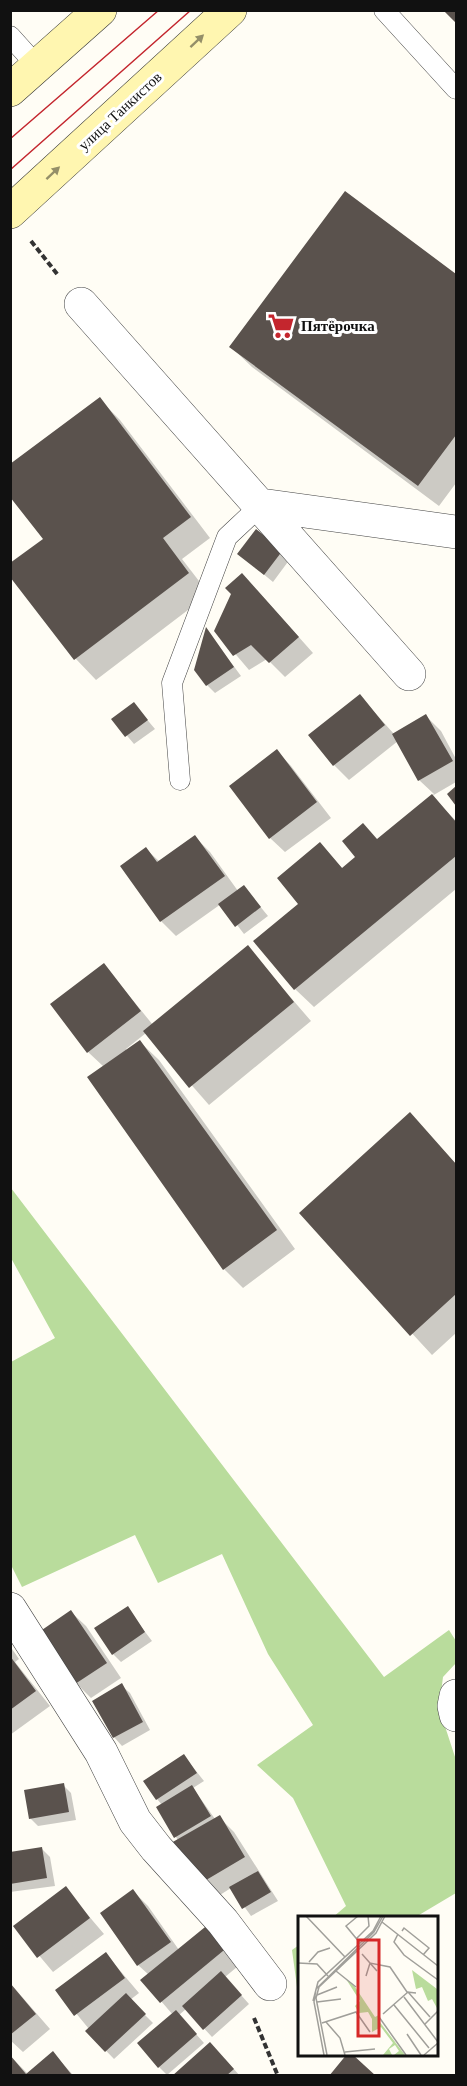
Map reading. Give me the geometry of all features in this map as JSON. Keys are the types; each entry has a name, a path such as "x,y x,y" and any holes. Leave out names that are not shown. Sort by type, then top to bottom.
{"main road":[{"path":"10,90 100,10"},
{"name":"улица Танкистов","path":"20,225 230,10"}],"street":[{"path":"81,304 409,674"},
{"path":"261,505 456,532"},
{"path":"10,1609 101,1752 135,1821 156,1848 223,1922 270,1984"},
{"path":"456,1696 454,1706 456,1715"}],"lane":[{"path":"384,10 456,89"},
{"path":"10,36 37,66"},
{"path":"180,780 172,683 227,537 261,505"}],"path":[{"path":"20,225 81,304"},
{"path":"270,1984 257,1997 254,2021 278,2076"}],"green space":[{"path":"11,1188 384,1677 449,1630 456,1641 456,1663 443,1677 439,1708 456,1760 456,1893 417,1916 334,1916 346,1906 293,1798 257,1765 313,1725 268,1654 222,1554 158,1583 135,1535 22,1587 11,1565 11,1362 55,1338 11,1258"},
{"path":"298,1946 297,1987 292,1950"}],"building":[{"path":"443,10 456,10 456,23"},
{"path":"345,191 456,274 456,435 418,486 229,347"},
{"path":"100,397 191,517 163,538 189,573 74,660 10,577 10,563 43,539 10,497 10,464"},
{"path":"256,529 283,550 264,575 237,554"},
{"path":"242,573 299,637 269,663 251,645 233,656 214,631 231,594 225,588"},
{"path":"206,627 234,667 206,686 194,670"},
{"path":"360,694 385,725 333,766 308,735"},
{"path":"134,702 148,720 125,737 111,719"},
{"path":"426,714 453,761 418,781 392,734"},
{"path":"277,749 317,802 269,839 229,786"},
{"path":"456,786 456,806 447,794"},
{"path":"432,794 456,822 456,856 294,990 253,941 298,904 277,878 320,842 342,868 355,857 342,841 363,823 377,839"},
{"path":"195,835 225,876 160,922 120,866 146,847 157,862"},
{"path":"244,885 261,907 235,927 218,904"},
{"path":"248,945 294,1002 189,1088 143,1031"},
{"path":"104,963 141,1011 87,1053 50,1004"},
{"path":"140,1040 277,1230 223,1270 87,1077"},
{"path":"410,1112 456,1164 456,1294 410,1336 299,1213"},
{"path":"128,1606 145,1632 112,1655 94,1628"},
{"path":"71,1610 107,1663 75,1684 39,1632"},
{"path":"10,1656 36,1691 10,1710"},
{"path":"122,1683 143,1722 113,1738 92,1701"},
{"path":"184,1754 197,1773 156,1800 143,1781"},
{"path":"64,1783 69,1812 29,1819 24,1790"},
{"path":"192,1785 211,1816 174,1838 156,1807"},
{"path":"220,1815 245,1857 196,1886 171,1843"},
{"path":"42,1847 47,1878 10,1884 10,1852"},
{"path":"258,1871 271,1892 242,1909 229,1887"},
{"path":"66,1886 90,1918 37,1958 13,1926"},
{"path":"133,1889 171,1942 137,1966 100,1913"},
{"path":"210,1923 229,1946 160,2003 140,1980"},
{"path":"106,1952 125,1978 74,2016 55,1990"},
{"path":"221,1971 242,1995 203,2030 182,2006"},
{"path":"10,1983 36,2014 10,2035"},
{"path":"126,1993 146,2014 105,2052 85,2031"},
{"path":"176,2010 197,2034 158,2068 137,2043"},
{"path":"210,2042 234,2069 226,2076 172,2076"},
{"path":"53,2051 71,2074 69,2076 10,2076 10,2055 26,2074"},
{"path":"345,2056 354,2056 376,2076 329,2076"}],"tram line":[{"path":"10,139 159,10"},
{"path":"10,170 191,10"}],"place":[{"name":"Пятёрочка","path":"281,326"}]}
